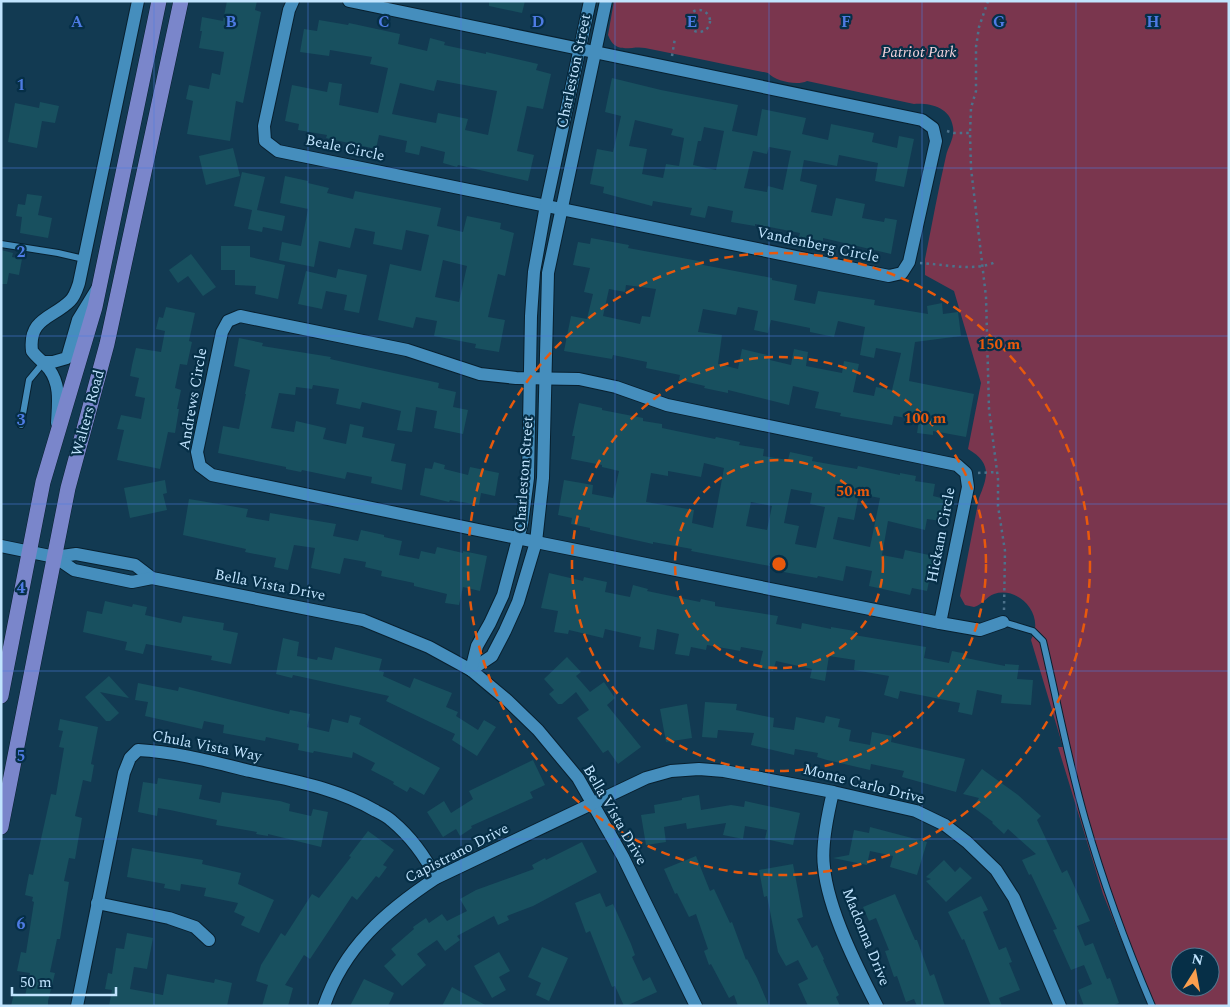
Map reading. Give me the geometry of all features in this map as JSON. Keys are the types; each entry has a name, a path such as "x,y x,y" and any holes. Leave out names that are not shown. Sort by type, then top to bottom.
{"main road":[{"name":"Walters Road","path":"1,696 43,482 82,354 100,282 159,1"},
{"name":"Walters Road","path":"1,827 68,488 107,344 181,1"}],"street":[{"name":"Walters Road","path":"56,437 58,393 56,381 44,362 32,351 32,334 45,318 72,299 79,283 138,1"},
{"name":"Beale Circle","path":"294,1 289,10 264,126 265,141 278,151 562,209"},
{"path":"349,1 922,120 933,128 936,141 909,262"},
{"name":"Charleston Street","path":"471,670 477,646 502,596 519,538 528,478 534,272 546,205 590,1"},
{"name":"Charleston Street","path":"471,670 492,656 505,631 518,602 536,542 543,478 548,273 606,1"},
{"name":"Vandenberg Circle","path":"562,209 889,276 902,273 909,262"},
{"name":"Walters Road","path":"44,362 53,362 67,358 78,320 100,282"},
{"name":"Andrews Circle","path":"536,542 212,475 200,466 197,452 222,332 228,321 240,316 407,350 480,374 545,378"},
{"name":"Hickam Circle","path":"545,378 579,379 616,387 667,405 957,465 966,473 968,487 940,623"},
{"path":"536,542 980,630 1003,622"},
{"name":"Bella Vista Drive","path":"1,546 55,557 76,554 134,566 152,578 362,620 429,647 471,670 507,700 538,730 578,778 623,857 696,1006"},
{"name":"Chula Vista Way","path":"77,1006 124,773 130,758 138,750 157,751 199,759 319,787 355,799 392,820 427,859 436,878"},
{"name":"Monte Carlo Drive","path":"593,803 646,778 671,771 699,769 724,770 916,811 945,825 967,842 996,870 1014,898 1060,1006"},
{"name":"Madonna Drive","path":"833,792 827,822 823,867 832,903 859,970 877,1006"},
{"name":"Capistrano Drive","path":"324,1006 345,961 369,930 386,913 407,897 436,878 593,803"},
{"path":"97,904 168,918 195,927 210,940"}],"lane":[{"path":"1,244 84,259"},
{"path":"21,425 30,380 44,362"},
{"path":"1003,622 1033,631 1044,640 1065,740 1085,818 1132,960 1152,1006"}],"path":[{"path":"988,1 979,27 976,47 976,92 971,108 970,133 971,168 987,325 989,409 998,506 1005,552 1003,622"},
{"path":"696,11 705,12 710,19 708,29 703,32 697,32 692,29 688,18 696,11"},
{"path":"670,68 675,38"},
{"path":"933,128 954,133 970,133"},
{"path":"909,262 970,267 990,265 995,262"},
{"path":"966,473 996,472"}],"green space":[{"name":"Patriot Park","path":"614,1 1229,1 1229,1006 1148,1006 1103,894 1058,747 1063,747 1031,640 1035,629 1033,613 1024,601 1010,593 994,594 974,607 965,605 960,596 986,470 981,459 968,449 981,383 954,291 925,275 925,259 946,156 953,135 953,127 948,115 938,108 926,104 914,104 807,81 798,83 786,82 768,73 645,48 621,48 613,44 608,35"}],"building":[{"path":"227,1 257,1 255,10 261,12 243,103 236,101 230,141 187,134 193,101 186,99 189,85 209,89 212,73 220,75 224,52 199,48 202,31 200,31 202,17 223,21"},
{"path":"489,1 525,1 522,13 489,6"},
{"path":"319,20 348,25 349,23 400,34 398,44 427,51 430,38 445,42 444,45 538,64 536,70 551,74 543,109 527,106 517,151 534,155 528,181 443,163 445,152 421,146 419,155 405,152 407,141 379,135 376,149 326,138 327,135 298,130 299,124 285,121 292,85 327,92 329,82 342,84 339,105 378,113 388,68 370,64 372,57 330,50 329,56 300,52 304,29 317,31","holes":["437,80 497,91 488,135 465,130 468,119 438,113 436,123 392,114 400,83 434,91"]},
{"path":"612,78 738,105 732,131 757,136 762,109 806,118 802,134 828,140 831,124 874,133 872,142 897,148 899,136 914,139 904,187 875,181 878,163 839,155 837,166 804,160 800,181 817,185 811,212 832,216 836,198 865,204 862,218 884,222 885,218 897,220 891,254 823,238 823,241 799,237 800,233 755,224 755,226 731,222 733,211 708,206 705,218 690,215 692,208 653,201 652,206 603,193 604,187 590,184 597,149 613,152 621,116 605,112","holes":["635,120 673,129 671,135 684,138 679,166 666,164 663,178 642,174 647,149 629,146","704,127 724,131 716,170 693,165 698,141 701,141","769,147 791,151 783,190 768,186 767,192 744,188 753,151 767,154"]},
{"path":"40,102 59,106 55,123 42,121 37,148 8,142 15,103 39,108"},
{"path":"233,148 240,176 206,185 199,156"},
{"path":"242,172 265,177 257,210 285,216 282,231 263,227 262,232 248,229 252,210 234,206"},
{"path":"285,176 329,188 327,193 353,199 355,191 441,208 437,226 463,232 467,216 501,223 500,229 514,233 505,276 498,274 488,317 505,320 499,352 475,348 476,344 434,336 437,321 416,317 413,328 378,320 390,264 421,271 429,235 406,230 402,250 373,244 375,232 355,228 350,248 319,241 314,267 279,260 282,242 301,246 308,209 280,203","holes":["443,260 467,266 459,302 435,297"]},
{"path":"27,194 42,196 38,215 52,218 48,238 20,233 22,217 16,216 18,204 25,205"},
{"path":"591,238 629,245 628,248 704,262 703,265 772,278 772,280 797,285 794,300 815,304 818,291 875,300 874,305 928,314 927,306 942,303 943,314 958,312 961,336 915,342 909,381 974,394 966,437 933,431 933,435 917,433 919,420 894,416 892,425 840,416 841,413 815,408 819,392 793,386 789,405 728,390 728,393 704,388 705,386 679,380 680,375 646,368 647,362 613,355 612,359 564,351 571,316 587,319 593,294 584,292 590,268 573,265 578,242 590,244","holes":["626,285 656,289 650,317 642,316 640,324 603,316 609,289 625,292","738,307 758,311 754,330 768,333 771,320 810,328 810,332 834,337 838,321 865,327 860,355 874,358 876,348 901,353 892,390 876,387 874,396 853,392 859,364 844,361 842,373 806,366 808,352 794,349 791,365 770,360 771,356 742,349 738,369 718,364 722,335 698,332 703,309 736,315"]},
{"path":"221,246 250,246 250,257 285,265 278,299 255,294 256,286 235,285 235,270 221,270"},
{"path":"1,250 13,253 12,257 22,259 19,275 9,273 7,284 1,284"},
{"path":"191,254 216,287 203,296 188,276 178,283 169,270"},
{"path":"338,269 367,275 359,313 344,310 347,295 326,291 322,309 298,304 306,271 336,278"},
{"path":"166,307 195,313 189,341 192,342 187,365 180,364 175,388 181,390 175,433 168,432 160,469 117,460 124,430 117,429 121,415 141,419 145,398 135,396 139,378 130,376 132,365 136,348 161,352 165,331 156,329 159,317 163,318"},
{"path":"239,338 263,343 262,346 331,357 330,359 439,383 438,388 456,392 453,407 468,410 463,434 434,428 437,411 416,407 412,432 397,430 401,411 362,402 360,409 336,404 339,389 313,385 312,389 296,387 295,395 279,393 271,428 294,432 296,421 326,428 323,439 346,444 350,424 364,427 362,437 395,444 391,461 406,464 402,490 371,483 372,477 347,472 345,479 302,470 301,472 286,469 286,467 218,453 223,426 239,429 246,394 250,370 234,366"},
{"path":"579,403 602,408 602,410 643,418 643,421 662,424 662,428 740,442 739,445 764,449 763,456 788,460 790,452 813,457 812,461 857,469 858,466 900,475 900,473 916,476 915,481 935,484 933,496 945,499 941,521 927,519 925,530 888,521 882,555 903,559 905,550 934,556 927,591 912,588 910,595 869,586 872,571 846,566 843,581 818,576 817,578 774,570 775,567 691,551 692,549 653,542 653,544 571,524 572,518 558,515 564,480 593,485 592,494 613,498 619,471 602,467 602,465 571,459 575,436 572,436","holes":["704,463 724,468 713,528 692,523 694,510 646,502 651,473 668,476 668,471 701,477","791,489 812,493 810,504 825,507 816,548 795,544 799,526 784,523","859,494 880,498 870,547 833,539 838,517 854,520","751,502 772,506 767,530 746,526"]},
{"path":"434,462 445,465 444,469 468,475 470,467 499,473 495,496 481,493 479,505 450,500 449,502 420,495 425,468 432,469"},
{"path":"165,480 167,493 163,494 167,510 130,518 124,488"},
{"path":"189,499 248,509 246,517 269,521 270,513 336,524 333,536 358,541 361,530 384,535 384,537 402,541 399,555 419,559 421,551 435,554 437,547 487,556 480,591 463,587 459,605 445,603 447,594 414,586 414,583 381,576 382,571 365,567 366,562 344,558 340,574 311,568 315,548 294,545 288,570 274,567 276,558 245,552 246,549 183,535"},
{"path":"549,573 583,581 584,577 607,582 605,592 630,597 633,585 648,589 647,591 700,602 701,599 715,602 715,606 778,616 776,624 801,629 802,623 831,629 831,627 855,631 854,635 926,647 924,658 949,663 952,651 967,654 966,658 1005,666 1005,664 1019,665 1017,679 1033,680 1031,705 1001,703 1002,695 977,690 972,715 958,712 960,703 900,691 898,699 884,695 889,676 854,670 855,660 829,656 825,681 810,678 812,669 776,661 773,671 759,667 763,651 741,647 740,651 707,645 706,650 691,647 689,656 675,654 679,634 657,629 654,650 639,647 641,637 605,629 603,638 569,630 568,634 554,632 558,611 541,608"},
{"path":"105,601 132,607 133,604 147,607 145,615 181,623 183,616 224,623 223,630 238,633 231,664 211,660 212,656 146,644 143,654 125,650 127,642 83,632 87,611 102,614"},
{"path":"283,638 299,642 297,656 317,660 318,657 332,660 335,647 382,659 379,671 384,672 383,676 410,688 414,678 452,693 446,707 458,712 456,716 478,730 484,720 496,727 477,756 452,740 455,734 386,701 389,696 293,675 292,678 276,674"},
{"path":"567,657 581,672 576,676 590,692 604,682 615,698 607,705 641,747 618,764 608,750 603,753 577,718 589,710 576,692 562,704 558,704 549,694 554,690 544,679"},
{"path":"109,676 129,698 100,692 119,713 110,721 106,721 85,697"},
{"path":"138,683 178,691 179,687 289,714 290,710 310,714 307,727 329,732 332,719 348,723 350,715 361,718 359,724 440,768 424,795 410,787 407,792 393,784 394,782 371,770 375,763 353,752 352,758 314,751 313,753 298,750 299,744 266,737 265,741 223,733 224,725 204,721 202,729 145,716 148,702 135,700"},
{"path":"705,702 737,704 736,710 774,718 773,727 794,730 796,717 824,723 826,716 840,719 838,727 851,730 849,741 870,745 872,732 892,736 891,742 965,759 956,792 902,777 904,771 871,764 870,770 817,757 818,753 795,749 794,755 751,745 754,733 718,730 717,738 702,737"},
{"path":"687,704 692,738 666,742 660,709"},
{"path":"60,719 98,727 91,764 94,765 91,782 83,780 75,816 82,818 75,859 69,858 64,881 69,882 60,939 57,939 50,972 55,973 48,1006 11,1006 14,993 25,996 30,973 17,971 21,952 26,953 34,902 32,901 33,897 25,895 29,874 33,875 51,794 56,795 64,748 59,747 63,731 58,730"},
{"path":"533,760 545,785 530,792 533,798 471,826 472,828 460,836 456,829 443,837 427,812 444,801 451,813 473,799 469,791"},
{"path":"982,769 1018,795 1041,816 1037,820 1062,873 1067,870 1090,921 1077,926 1085,946 1093,943 1107,979 1110,978 1119,1003 1112,1006 1084,1006 1078,990 1092,984 1084,965 1071,970 1053,930 1057,929 1031,874 1029,875 1022,860 1036,854 1008,829 1004,834 993,822 973,807 979,798 963,794"},
{"path":"158,778 202,785 199,799 220,803 222,792 280,801 290,804 289,811 311,816 313,809 328,812 321,847 268,834 268,836 256,834 257,832 216,825 217,820 170,810 158,808 157,816 138,812 143,782 157,784"},
{"path":"699,795 701,810 731,805 744,807 745,801 800,813 793,845 765,839 767,830 745,826 743,839 723,835 726,823 687,829 686,823 664,827 666,842 646,845 641,815 655,813 654,805"},
{"path":"870,827 927,842 917,875 890,867 893,856 870,851 867,865 833,858 849,855 854,830 869,833"},
{"path":"368,831 394,850 383,865 387,867 379,878 376,876 357,900 352,896 310,959 304,955 285,985 293,988 288,1006 262,1006 268,985 256,981 261,965 281,933 285,936 312,894 319,898 351,857 349,856"},
{"path":"582,842 597,872 533,906 507,916 509,920 498,925 494,916 457,936 460,940 445,951 437,940 417,954 426,965 402,986 384,966 396,955 391,949 414,929 413,927 426,918 429,923 442,914 447,921 467,911 460,899 476,890 534,869 532,865"},
{"path":"132,848 203,860 202,864 241,873 238,884 274,900 259,933 241,925 245,917 234,912 238,903 204,896 206,888 181,884 180,891 164,888 165,884 127,877"},
{"path":"696,856 710,891 714,889 730,923 732,922 746,960 757,978 769,1006 738,1006 734,995 729,998 711,964 709,965 704,951 708,949 696,914 689,917 677,893 675,894 664,869"},
{"path":"944,860 955,872 960,867 972,878 946,902 926,881 931,879 926,877"},
{"path":"793,864 803,917 797,919 812,948 817,945 824,959 839,995 836,997 840,1006 808,1006 798,984 808,979 798,960 786,966 778,952 767,896 764,897 759,870"},
{"path":"600,893 606,907 613,904 631,944 635,955 632,957 643,981 650,977 657,992 626,1006 624,1006 615,986 612,987 590,931 586,933 575,903"},
{"path":"895,894 915,940 917,940 930,976 934,974 945,1006 917,1006 914,999 906,1002 897,976 894,977 885,951 889,950 876,918 869,921 863,907"},
{"path":"981,896 988,910 983,912 999,950 1006,947 1012,962 1009,963 1020,990 999,998 1002,1006 991,1006 964,939 962,940 948,912"},
{"path":"127,933 153,938 147,969 134,967 130,989 163,995 167,974 214,983 215,979 232,983 227,1006 109,1006 112,990 105,989 108,973 112,974 116,948 124,949"},
{"path":"542,947 568,958 549,1001 536,995 541,983 528,977"},
{"path":"499,952 510,971 499,977 506,990 492,998 474,966"},
{"path":"364,979 394,993 388,1006 350,1006"},
{"path":"452,987 487,1006 442,1006"}]}
